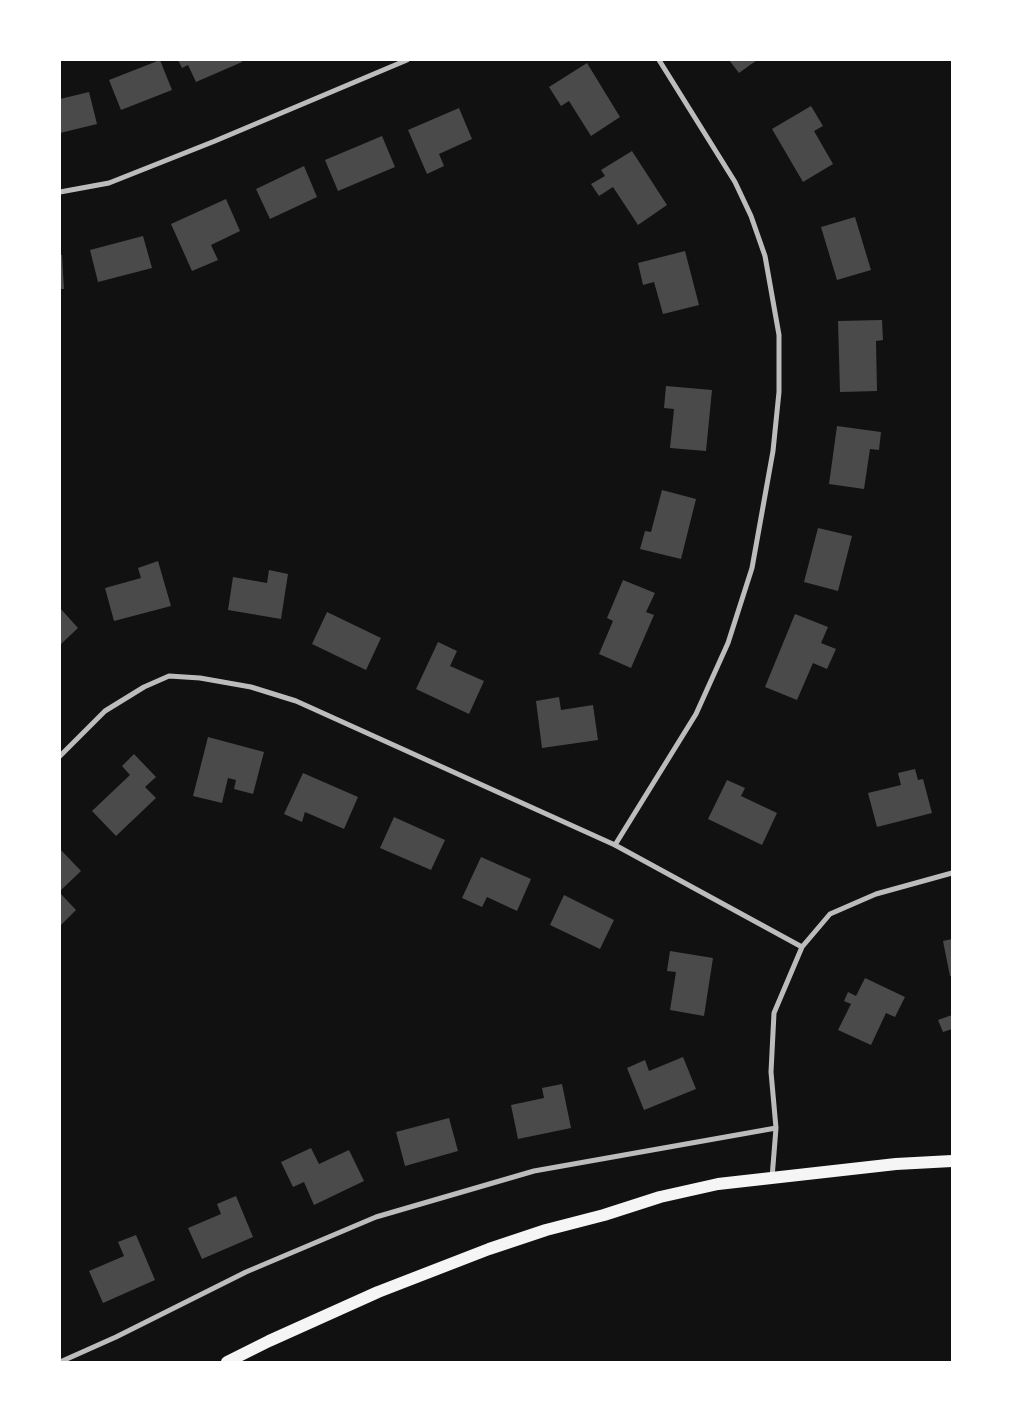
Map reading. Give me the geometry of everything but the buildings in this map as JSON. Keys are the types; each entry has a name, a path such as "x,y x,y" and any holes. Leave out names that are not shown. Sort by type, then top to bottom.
{"main road":[{"path":"227,1362 378,1292 546,1230 604,1215 660,1197 718,1184 896,1164 952,1161"}],"street":[{"path":"60,192 109,182 407,60"},
{"path":"614,845 696,714 728,643 752,568 773,451 779,392 779,335 764,256 751,216 735,182 659,60"},
{"path":"60,756 105,711 144,686 169,676 200,678 251,687 296,702 614,845 802,947"},
{"path":"772,1178 776,1128 771,1072 774,1013 802,947 830,914 876,894 952,874"},
{"path":"60,1362 116,1337 246,1272 376,1217 534,1171 776,1128"}]}
